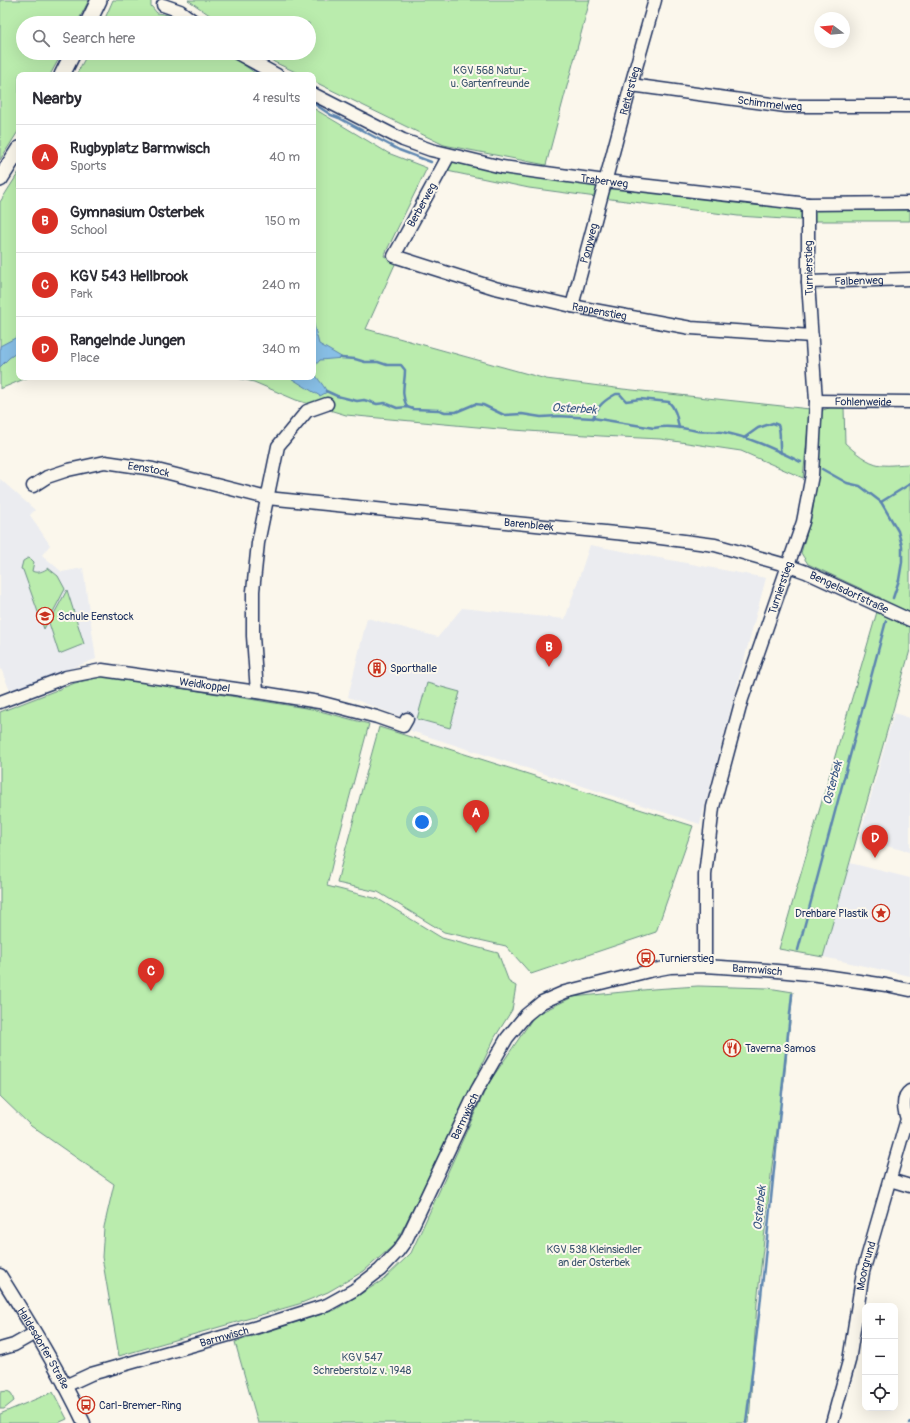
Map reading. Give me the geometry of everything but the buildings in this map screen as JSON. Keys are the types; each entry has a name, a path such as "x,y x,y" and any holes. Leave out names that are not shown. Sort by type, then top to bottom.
{"main road":[{"path":"91,16 99,0"},
{"path":"64,72 70,60"},
{"path":"0,179 16,154"}],"street":[{"name":"Reiterstieg","path":"605,181 655,0"},
{"path":"163,5 180,11 187,16"},
{"path":"250,60 272,72"},
{"name":"Schimmelweg","path":"631,85 786,106 910,106"},
{"name":"Traberweg","path":"316,96 403,140 449,155 502,167 605,181 808,204 910,203"},
{"name":"Berberweg","path":"394,256 449,155"},
{"name":"Ponyweg","path":"572,306 605,181"},
{"name":"Turnierstieg","path":"705,966 705,875 713,807 742,699 803,522 812,475 816,401 808,282 808,204"},
{"name":"Rappenstieg","path":"394,256 495,288 572,306 691,328 812,336"},
{"name":"Falbenweg","path":"808,282 910,279"},
{"name":"Fohlenweide","path":"816,401 910,402"},
{"path":"257,692 253,636 253,591 258,544 278,446 307,411 327,404"},
{"name":"Eenstock","path":"33,486 47,478 68,470 105,462 153,469 267,498"},
{"name":"Barenbleek","path":"267,498 645,536 715,545 789,566"},
{"name":"Bengelsdorfstraße","path":"789,566 806,572 910,620"},
{"name":"Weidkoppel","path":"0,702 66,677 102,670 320,702 377,717 403,726 407,718"},
{"name":"Barmwisch","path":"65,1386 90,1374 257,1327 327,1305 354,1290 380,1270 406,1240 477,1090 507,1038 526,1015 542,1002 565,992 670,967 705,966 768,970 818,975 910,990"},
{"name":"Moorgrund","path":"832,1423 849,1361 863,1272 908,1118 903,1107 907,1093 910,1091"},
{"path":"890,1180 910,1186"},
{"name":"Haldesdorfer Straße","path":"0,1275 35,1333 84,1423"},
{"path":"0,1349 14,1345 35,1333"}],"shaded area":[{"name":"Schule Eenstock","path":"0,479 35,510 30,515 50,545 42,555 62,572 83,568 96,659 10,691 0,666"},
{"path":"590,545 766,578 700,824 411,731 412,721 348,697 367,618 438,637 462,608 565,619"},
{"path":"894,713 910,718 910,852 859,839"},
{"path":"850,863 910,878 910,976 823,957"}],"green space":[{"path":"0,0 89,0 81,16 16,16 16,60 58,60 52,72 16,72 16,135 0,160"},
{"path":"113,0 151,0 151,6 157,13 174,16 106,16"},
{"name":"KGV 568 Natur- u. Gartenfreunde","path":"188,0 590,0 546,165 444,145 316,82 316,72 296,72 271,60 316,60 316,16 211,16"},
{"path":"84,60 237,60 254,72 78,72"},
{"path":"316,110 388,153 427,168 384,256 396,262 366,329 546,379 623,389 810,409 803,478 741,451 660,439 499,429 346,415 296,400 254,382 246,380 316,380"},
{"path":"452,160 792,207 910,210 910,221 815,221 738,216 529,188 447,171"},
{"path":"16,177 16,380 22,380 0,389 0,202"},
{"path":"832,407 844,407 845,443 862,457 881,465 910,464 910,650 823,957 779,949 881,598 808,564 801,553 812,515 818,476 820,411"},
{"path":"28,558 34,562 32,571 38,572 48,568 58,576 65,589 44,629 23,570 21,569 23,561"},
{"path":"67,590 84,644 59,654 49,623"},
{"path":"105,676 312,709 369,724 327,886 378,899 442,938 498,953 509,982 516,986 512,1010 495,1037 395,1244 364,1271 328,1292 299,1304 119,1356 102,1257 104,1227 114,1184 31,1126 0,1096 0,712 75,683"},
{"path":"427,683 460,692 450,728 417,719"},
{"path":"379,727 693,826 656,932 531,974 506,946 444,932 378,892 337,883"},
{"name":"KGV 538 Kleinsiedler an der Osterbek","path":"698,986 768,988 793,992 784,1081 772,1166 757,1303 749,1423 258,1423 235,1342 335,1310 383,1280 411,1253 488,1084 535,1015 573,997"},
{"path":"7,1391 11,1393 14,1401 4,1409 0,1409 0,1394 1,1392"},
{"path":"53,1392 67,1419 58,1423 0,1423 0,1414"}],"water":[{"path":"316,332 319,344 343,358 320,360 316,365"},
{"path":"16,338 16,353 0,367 0,346"},
{"path":"316,375 327,392 320,396 294,380 316,380"}],"waterway":[{"path":"247,65 258,72"},
{"path":"316,105 331,115 399,150 431,162"},
{"name":"Osterbek","path":"341,358 355,359 365,362 378,362 387,365 401,365 405,370 403,393 407,407"},
{"name":"Osterbek","path":"326,391 337,396 357,401 364,400 377,404 385,403 397,408 407,407 413,409 456,412 475,404 483,405 504,415 522,414 541,417 558,416 593,418 654,428 671,427 697,431 722,432 753,441 801,462"},
{"path":"593,418 602,403 608,398 616,394 620,394 626,401 640,399 669,402 675,411 679,428"},
{"name":"Osterbek","path":"744,438 758,428 773,423 778,425 780,432 781,453"},
{"name":"Osterbek","path":"822,469 847,483 860,486 881,502 898,531 902,546 902,562 899,580 893,598"},
{"path":"881,502 910,484"},
{"name":"Osterbek","path":"798,950 886,621"},
{"name":"Osterbek","path":"746,1423 760,1306 792,994"}],"place":[{"name":"Schule Eenstock","path":"45,616"},
{"name":"Gymnasium Osterbek","path":"549,667"},
{"name":"Sporthalle","path":"377,668"},
{"name":"Rugbyplatz Barmwisch","path":"476,833"},
{"name":"Rangelnde Jungen","path":"875,858"},
{"name":"Drehbare Plastik","path":"881,913"},
{"name":"Turnierstieg","path":"646,958"},
{"name":"KGV 543 Hellbrook","path":"151,991"},
{"name":"Taverna Samos","path":"732,1048"},
{"name":"Carl-Bremer-Ring","path":"86,1405"}],"park label":[{"name":"KGV 547 Schreberstolz v. 1948","path":"362,1363"}]}
